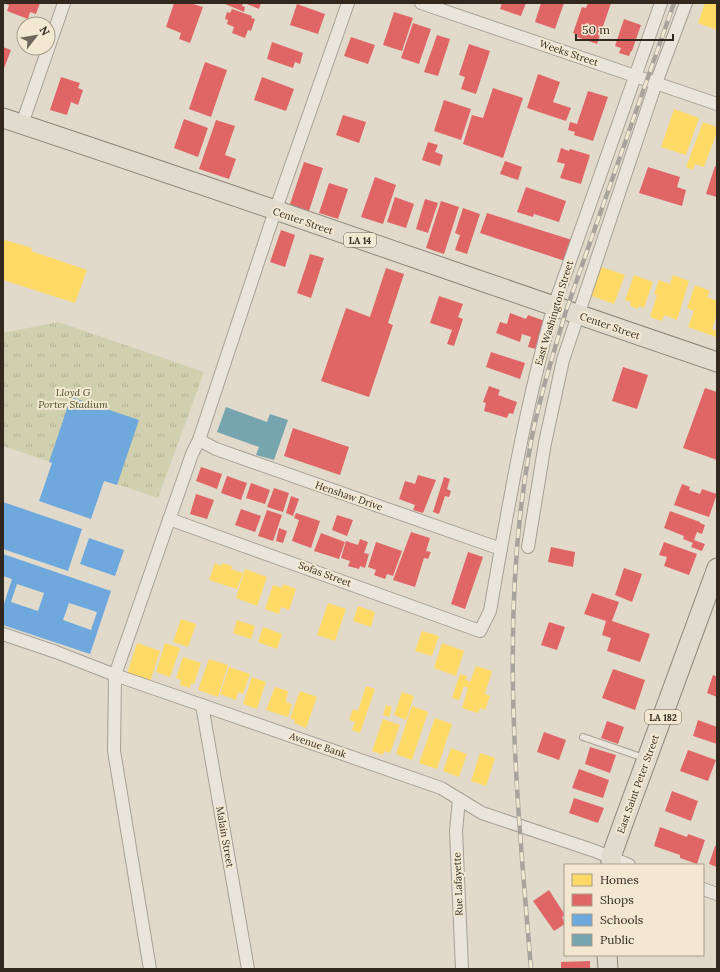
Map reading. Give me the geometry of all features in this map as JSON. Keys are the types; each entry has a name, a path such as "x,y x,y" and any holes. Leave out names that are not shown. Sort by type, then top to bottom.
{"main road":[{"name":"Center Street","path":"3,118 87,145 717,362"},
{"name":"East Saint Peter Street","path":"611,861 717,568"},
{"path":"607,956 608,969"}],"street":[{"path":"22,124 64,3"},
{"path":"150,969 114,751 115,675 192,454 199,440 275,211 348,3"},
{"name":"Weeks Street","path":"421,3 636,75 717,104"},
{"name":"East Washington Street","path":"480,631 490,610 522,431 554,306 661,3"},
{"path":"528,547 545,443 563,360 577,314 656,83 686,3"},
{"name":"Henshaw Drive","path":"199,440 216,449 501,549"},
{"name":"Sofas Street","path":"169,519 480,631"},
{"name":"Avenue Bank","path":"3,634 56,652 115,675 441,788 482,813 611,861 624,864"},
{"name":"Malain Street","path":"202,705 248,969"},
{"name":"Rue Lafayette","path":"459,799 456,831 462,969"},
{"path":"704,889 717,894"}],"lane":[{"path":"583,737 647,759"}],"green space":[{"name":"Lloyd G Porter Stadium","path":"58,322 204,372 158,498 3,446 3,333"}],"building: Homes":[{"path":"705,3 717,3 717,30 698,23"},
{"path":"674,109 699,118 686,155 661,147"},
{"path":"703,122 717,127 717,132 704,167 695,164 693,170 686,167"},
{"path":"5,240 32,248 31,251 87,270 75,303 3,280 3,243"},
{"path":"599,266 625,275 614,304 589,295"},
{"path":"634,275 653,282 644,308 639,306 638,309 630,306 631,302 625,300"},
{"path":"673,275 689,281 677,320 664,315 662,321 650,317 657,295 654,294 659,280 670,284"},
{"path":"695,285 710,291 707,297 717,301 717,315 712,329 717,331 716,337 688,327 694,311 687,308"},
{"path":"215,563 221,566 222,563 232,566 231,569 243,573 237,589 209,580"},
{"path":"245,569 267,577 257,606 236,598"},
{"path":"283,584 296,589 289,610 281,607 279,614 265,609 273,585 282,588"},
{"path":"328,603 346,609 335,641 317,635"},
{"path":"358,606 375,612 371,627 353,621"},
{"path":"181,619 196,624 188,647 173,642"},
{"path":"237,620 255,626 251,639 233,633"},
{"path":"263,627 282,634 277,649 258,642"},
{"path":"422,631 439,636 432,656 415,651"},
{"path":"137,643 160,651 150,682 127,674"},
{"path":"165,643 180,648 170,677 156,672"},
{"path":"442,643 464,651 456,676 434,668"},
{"path":"183,657 201,663 194,684 191,683 190,688 180,685 181,680 176,678"},
{"path":"209,659 228,665 218,697 198,690"},
{"path":"476,666 492,671 485,694 490,696 485,710 480,708 478,713 462,708 468,688 464,686 459,700 452,698 460,674 467,676 466,680 470,682"},
{"path":"229,667 250,674 243,694 238,692 236,700 220,694"},
{"path":"252,677 266,682 257,709 243,704"},
{"path":"366,686 375,689 360,733 352,730 355,722 349,720 353,709 358,711"},
{"path":"275,687 288,691 286,702 292,704 288,717 266,710"},
{"path":"300,691 317,697 306,728 294,723 295,720 290,718"},
{"path":"402,692 414,696 406,720 394,715"},
{"path":"386,705 392,707 389,717 383,715"},
{"path":"412,706 428,712 412,760 396,754"},
{"path":"435,718 452,724 437,769 419,763"},
{"path":"383,719 400,725 390,753 384,751 383,755 372,751"},
{"path":"451,748 467,754 459,777 443,771"},
{"path":"480,753 495,758 486,786 471,781"}],"building: Shops":[{"path":"3,3 40,3 36,14 30,12 29,16 20,16 7,11 9,5"},
{"path":"174,3 190,3 203,7 190,43 179,39 181,33 166,27"},
{"path":"223,3 243,3 242,6 245,7 244,12"},
{"path":"244,3 261,3 259,9"},
{"path":"502,3 526,3 521,16 500,9"},
{"path":"541,3 564,3 555,29 535,22"},
{"path":"588,3 611,3 597,44 577,37 578,35 573,33 582,7 586,8"},
{"path":"297,4 325,14 318,34 290,25"},
{"path":"232,9 252,16 251,18 255,19 251,31 248,30 245,38 232,33 234,27 227,24 228,20 225,19 227,12 230,13"},
{"path":"394,12 413,18 402,51 383,45"},
{"path":"624,19 641,25 629,56 619,53 621,48 615,46"},
{"path":"413,23 431,29 419,64 401,58"},
{"path":"437,35 450,39 438,76 424,72"},
{"path":"351,37 375,45 368,64 344,56"},
{"path":"272,42 303,53 300,64 295,62 293,68 267,59"},
{"path":"469,44 490,51 476,94 461,89 465,77 459,75"},
{"path":"3,47 11,50 3,71"},
{"path":"205,62 227,70 211,117 189,109"},
{"path":"538,74 560,82 553,102 571,108 566,121 527,108"},
{"path":"61,77 80,83 78,88 83,90 78,105 71,102 67,115 50,110"},
{"path":"262,77 294,89 286,111 254,100"},
{"path":"493,88 523,98 503,158 463,144 472,115 483,118"},
{"path":"588,91 608,97 593,141 574,135 575,132 568,130 570,122 577,124"},
{"path":"444,100 471,109 461,140 434,131"},
{"path":"343,115 366,122 359,143 336,135"},
{"path":"184,119 208,128 198,157 174,148"},
{"path":"216,120 235,126 225,155 236,159 229,179 199,169"},
{"path":"428,142 438,145 435,152 443,155 440,166 422,160"},
{"path":"561,148 590,155 581,184 560,178 565,164 557,162"},
{"path":"505,161 522,167 518,180 500,174"},
{"path":"304,162 323,168 309,211 290,204"},
{"path":"715,166 717,167 717,197 706,194"},
{"path":"648,167 680,177 677,187 686,190 682,206 639,193"},
{"path":"375,177 396,185 383,224 361,217"},
{"path":"329,183 348,189 338,219 319,213"},
{"path":"526,187 566,201 559,222 534,214 533,217 517,212"},
{"path":"395,197 414,204 406,228 387,222"},
{"path":"425,199 438,203 428,233 416,229"},
{"path":"441,201 459,207 444,254 426,248"},
{"path":"463,208 480,214 467,254 455,250 460,235 455,233"},
{"path":"487,213 572,240 565,261 480,233"},
{"path":"281,230 295,235 285,267 270,262"},
{"path":"310,254 324,258 311,298 297,293"},
{"path":"386,268 404,274 388,323 393,325 369,397 321,381 346,308 370,317"},
{"path":"439,296 463,304 458,317 463,319 454,346 447,344 452,330 430,323"},
{"path":"510,313 526,319 528,315 545,321 536,349 528,347 531,337 522,334 520,342 496,333 500,322 507,324"},
{"path":"491,352 525,363 520,379 486,367"},
{"path":"623,367 648,375 637,409 612,401"},
{"path":"489,386 500,390 498,395 517,402 513,414 509,413 507,418 484,411 486,403 483,402"},
{"path":"705,388 717,392 717,460 683,448"},
{"path":"293,428 349,447 340,475 284,456"},
{"path":"201,467 222,474 217,489 196,481"},
{"path":"418,475 436,480 423,513 413,510 415,505 399,499 405,481 415,484"},
{"path":"227,476 247,483 241,500 221,493"},
{"path":"444,477 450,479 447,489 451,491 449,497 445,496 439,514 433,512"},
{"path":"251,483 270,490 265,504 246,498"},
{"path":"682,484 690,487 689,490 700,494 702,489 717,494 709,517 674,505"},
{"path":"274,488 289,493 283,512 267,507"},
{"path":"196,494 214,500 207,519 190,514"},
{"path":"291,496 299,499 293,516 286,513"},
{"path":"241,509 261,516 255,532 235,525"},
{"path":"267,510 282,515 273,541 258,536"},
{"path":"670,511 705,525 702,534 697,532 694,540 705,544 702,551 691,547 693,543 683,539 684,536 664,528"},
{"path":"296,513 320,521 311,548 292,541 299,520 294,518"},
{"path":"337,515 353,520 347,536 332,530"},
{"path":"279,528 287,531 283,543 276,541"},
{"path":"411,532 430,538 426,551 431,552 428,559 424,558 415,587 393,580"},
{"path":"321,533 345,542 339,559 314,551"},
{"path":"360,539 368,542 364,553 369,554 365,568 360,566 359,569 348,566 350,561 341,558 346,541 358,545"},
{"path":"376,542 402,551 393,576 387,574 385,579 374,575 376,570 368,567"},
{"path":"664,542 697,554 689,575 664,566 667,557 659,555"},
{"path":"551,547 575,552 573,567 548,562"},
{"path":"468,552 483,557 465,609 451,604"},
{"path":"624,568 642,574 632,602 615,595"},
{"path":"592,593 619,602 612,621 650,634 640,662 607,651 611,638 602,635 606,621 584,614"},
{"path":"549,622 565,627 557,650 541,645"},
{"path":"613,669 645,680 635,710 602,698"},
{"path":"713,675 717,677 717,697 707,693"},
{"path":"698,720 717,727 717,744 693,736"},
{"path":"607,721 624,727 618,744 601,738"},
{"path":"544,732 566,740 559,760 537,752"},
{"path":"590,747 616,755 610,773 585,764"},
{"path":"688,750 716,760 708,781 680,771"},
{"path":"579,769 609,780 603,798 572,788"},
{"path":"672,791 698,801 691,821 665,811"},
{"path":"574,798 604,808 598,823 569,813"},
{"path":"660,827 687,837 688,834 705,840 697,864 680,858 680,855 654,846"},
{"path":"715,846 717,846 717,867 709,864"},
{"path":"549,890 564,913 562,917 564,925 554,931 533,901"},
{"path":"590,961 590,969 561,969 561,962"}],"building: Schools":[{"path":"71,397 139,420 117,485 104,481 91,519 39,501 52,463 49,462"},
{"path":"3,502 82,529 68,571 3,549"},
{"path":"89,538 124,550 115,576 80,564"},
{"path":"3,554 111,591 90,654 3,625 3,607 12,579 3,576","holes":["17,584 44,593 38,611 11,602","69,603 97,612 91,630 63,620"]}],"building: Public":[{"path":"226,407 267,422 270,414 288,420 274,460 256,455 259,447 217,432"}],"railway":[{"path":"531,969 516,775 513,646 515,581 520,517 529,453 532,435 550,364 566,311 674,3"}]}
